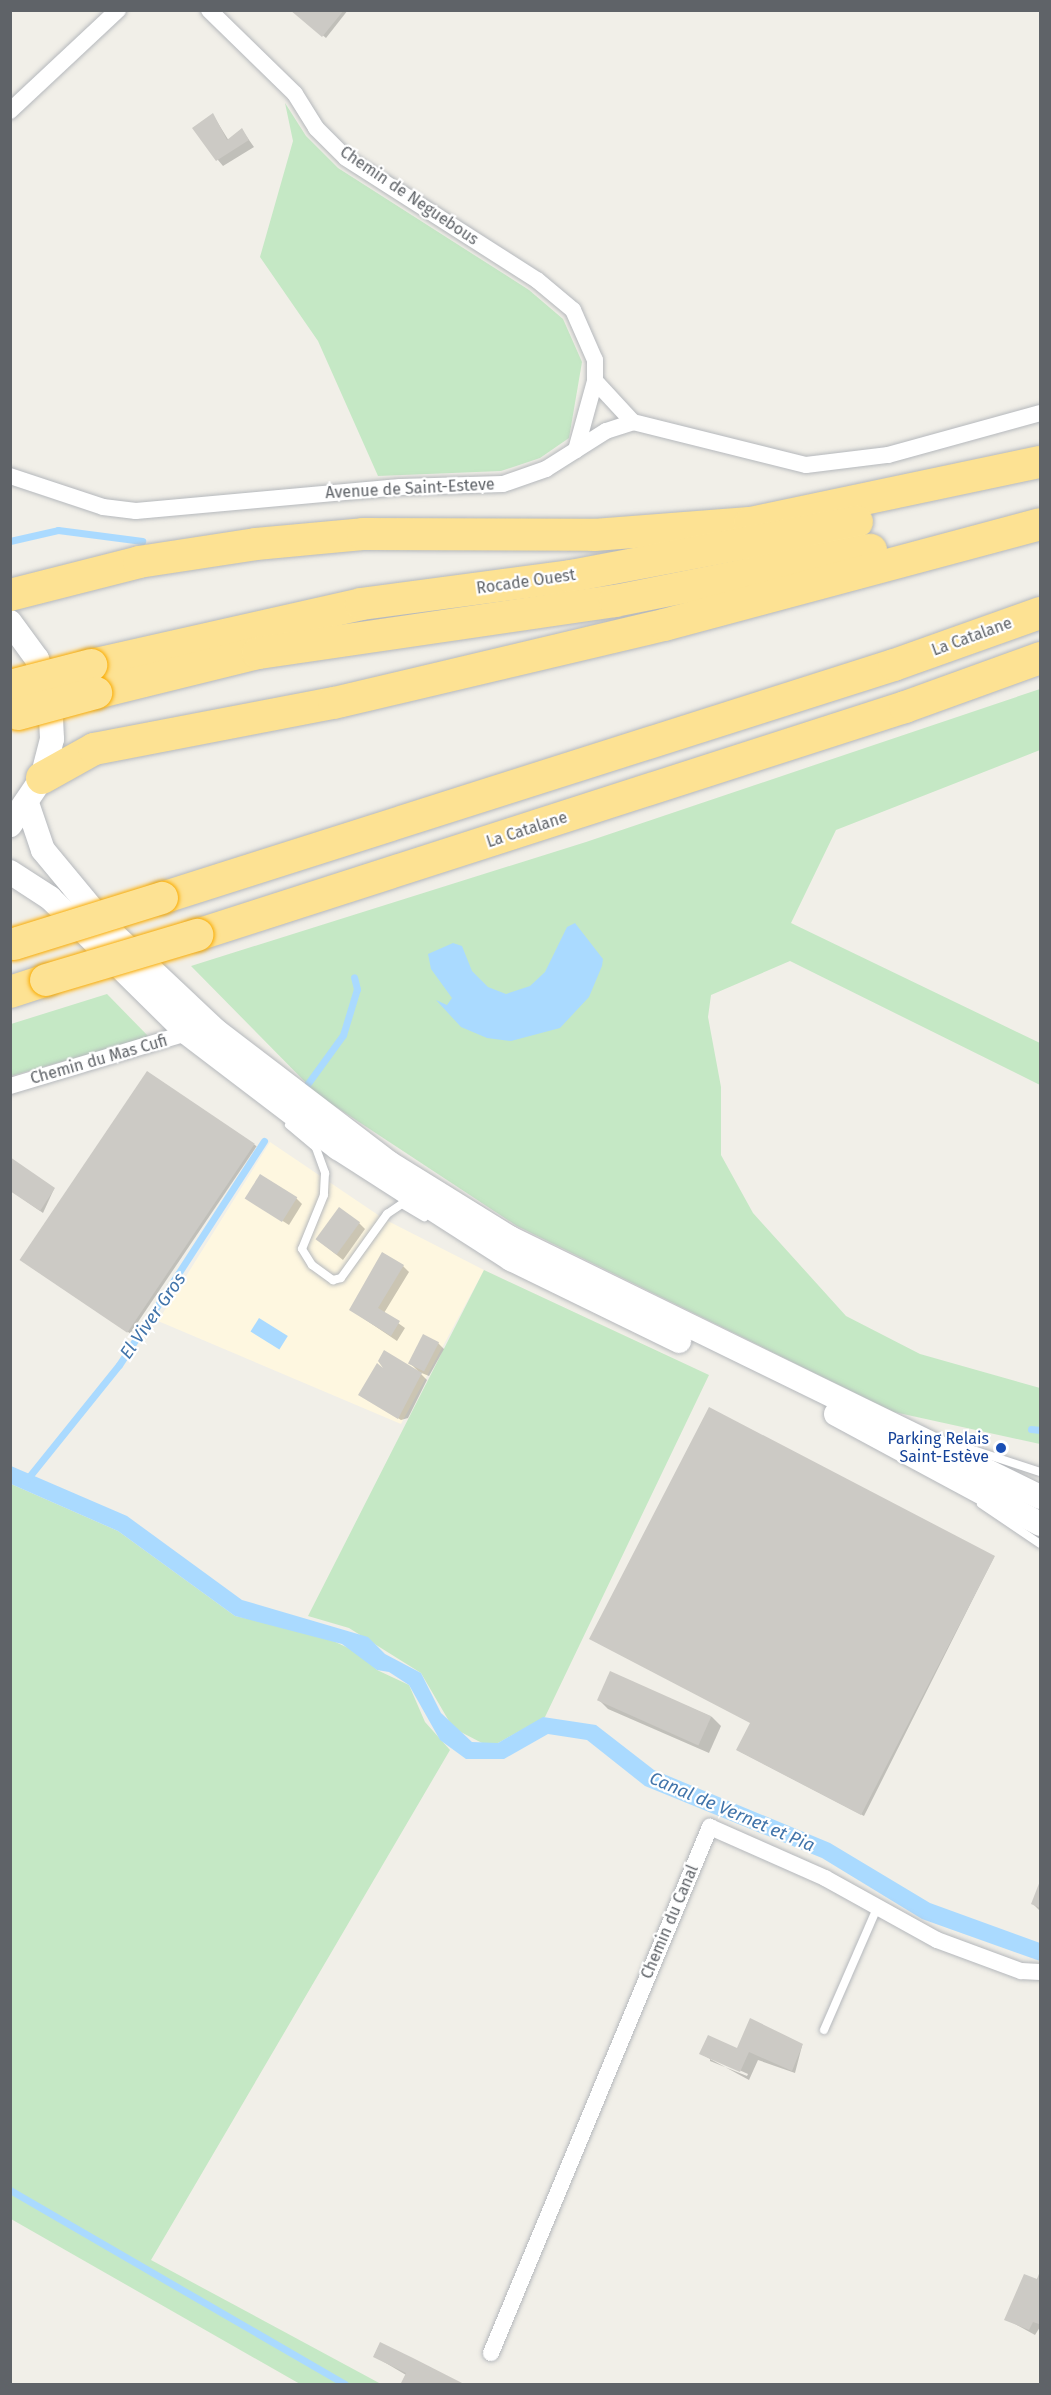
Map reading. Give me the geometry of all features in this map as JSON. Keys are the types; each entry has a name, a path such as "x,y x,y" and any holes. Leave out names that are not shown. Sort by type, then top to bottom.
{"highway":[{"path":"10,595 139,562 256,544 363,534 594,535 750,523 1041,462"},
{"name":"Rocade Ouest","path":"13,705 94,679 361,604 791,539 1041,472"},
{"name":"Rocade Ouest","path":"94,679 615,601 771,572 1041,506"},
{"path":"42,778 94,749 334,703 664,625 1041,524"},
{"name":"La Catalane","path":"12,945 849,680 1041,613"},
{"name":"La Catalane","path":"10,992 197,935 882,714 1041,658"}],"main road":[{"path":"10,622 37,659 50,698 52,739 42,778 28,806 10,825"},
{"path":"28,806 44,850 78,898 215,1030 310,1106 510,1239 1041,1497"},
{"path":"10,872 50,898 187,1033 227,1067 405,1194 564,1287 833,1412 954,1480 1041,1524"}],"street":[{"path":"10,111 118,10"},
{"name":"Chemin de Neguebous","path":"209,10 295,94 316,128 346,158 537,279 573,310 587,333 595,381"},
{"path":"595,381 633,422 806,465 888,455 1041,412"},
{"path":"576,450 595,381"},
{"name":"Avenue de Saint-Esteve","path":"10,476 103,507 136,511 400,487 503,484 546,469 576,450 633,422"},
{"name":"Chemin du Mas Cufi","path":"10,1086 187,1033"},
{"name":"Chemin du Canal","path":"490,2353 710,1827 975,1955 1041,1972"}],"lane":[{"path":"227,1067 316,1148 325,1173 324,1195 302,1249 312,1265 333,1280 340,1278 387,1214 402,1204 526,1274 564,1287"},
{"path":"865,1412 1041,1472"},
{"path":"954,1480 1041,1544"},
{"path":"824,2030 877,1908"}],"shaded area":[{"path":"270,1142 384,1219 484,1270 401,1424 158,1321"}],"green space":[{"path":"285,103 306,136 338,168 529,290 563,319 582,362 569,438 540,458 501,471 378,476 318,341 260,257 293,141"},
{"path":"1040,689 1040,750 836,830 791,923 1040,1043 1040,1085 790,961 711,995 708,1017 721,1087 721,1155 753,1213 846,1316 920,1354 1040,1388 1040,1444 894,1412 517,1226 318,1095 191,966 586,842"},
{"path":"107,994 149,1037 11,1076 11,1024"},
{"path":"484,1270 709,1375 545,1717 498,1743 484,1744 453,1728 421,1673 349,1628 308,1616"},
{"path":"11,1484 118,1531 235,1616 318,1634 357,1652 377,1670 409,1685 425,1722 450,1750 151,2260 381,2384 300,2384 11,2219"}],"water":[{"path":"575,923 603,959 602,966 589,997 560,1028 511,1041 487,1038 461,1027 436,1000 447,1005 452,998 431,969 428,954 453,943 462,946 472,971 488,987 506,994 530,986 545,972 567,927"},
{"path":"259,1318 288,1336 279,1350 251,1332"},
{"name":"Canal de Vernet et Pia","path":"11,1466 127,1516 242,1600 368,1637 385,1654 421,1673 441,1713 472,1742 498,1743 543,1717 596,1725 654,1770 830,1843 930,1903 1040,1943 1040,1961 922,1919 822,1858 645,1786 587,1740 548,1734 504,1759 466,1759 440,1740 409,1685 389,1672 377,1670 342,1644 235,1616 118,1531 11,1484"}],"building":[{"path":"290,10 344,10 322,37"},
{"path":"213,113 227,140 242,128 249,140 216,161 192,128"},
{"path":"147,1071 255,1144 127,1333 20,1260"},
{"path":"10,1157 55,1188 40,1211 10,1191"},
{"path":"260,1174 297,1197 282,1222 245,1199"},
{"path":"339,1207 360,1222 337,1255 315,1239"},
{"path":"382,1252 404,1265 378,1308 400,1321 391,1336 349,1310"},
{"path":"423,1334 439,1342 424,1372 408,1363"},
{"path":"384,1350 422,1373 398,1419 358,1395 377,1363 383,1368 378,1361"},
{"path":"709,1407 995,1556 861,1815 736,1750 750,1723 589,1639"},
{"path":"610,1671 711,1716 698,1745 597,1700"},
{"path":"1040,1881 1040,1908 1031,1904"},
{"path":"750,2018 803,2044 792,2071 749,2052 740,2072 699,2054 708,2035 737,2048"},
{"path":"1040,2271 1039,2324 1033,2322 1029,2330 1004,2320 1024,2274 1037,2279"},
{"path":"380,2342 464,2384 401,2383 406,2373 373,2357"}],"waterway":[{"name":"El Viver Gros","path":"10,541 58,530 142,541"},
{"name":"El Viver Gros","path":"306,1086 343,1035 357,989 354,977"},
{"name":"El Viver Gros","path":"28,1478 119,1365 264,1141"},
{"path":"1031,1429 1040,1430"},
{"path":"10,2190 345,2384"}],"place":[{"name":"Parking Relais Saint-Estève","path":"1001,1448"}]}
